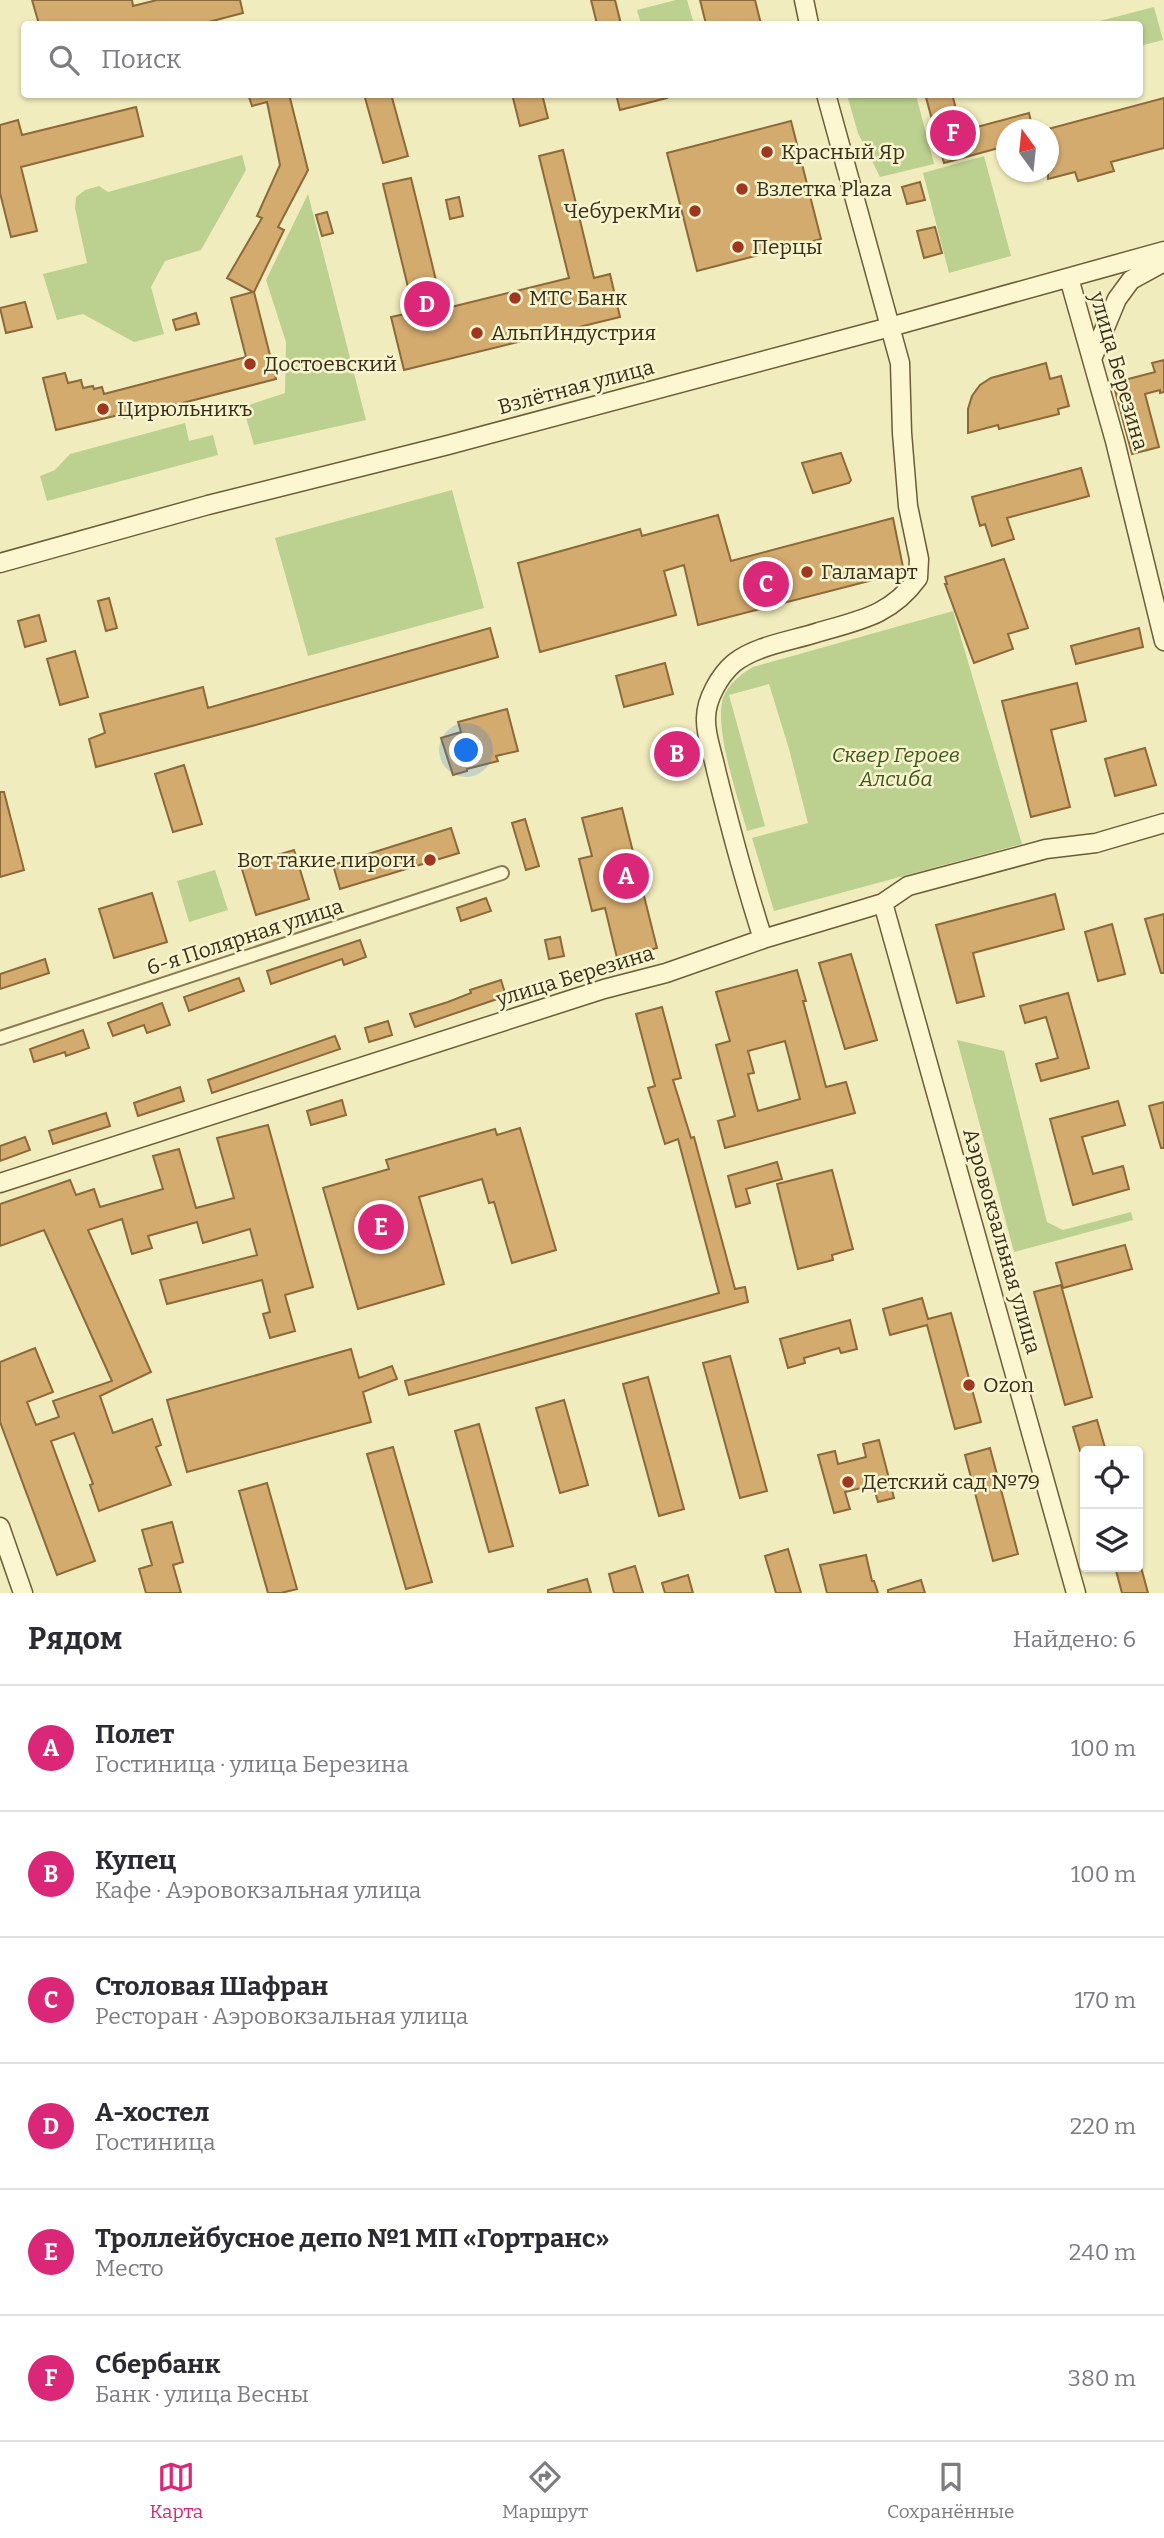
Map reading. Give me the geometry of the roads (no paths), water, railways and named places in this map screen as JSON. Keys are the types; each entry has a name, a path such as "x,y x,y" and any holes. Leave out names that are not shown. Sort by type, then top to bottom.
{"street":[{"path":"804,0 808,21"},
{"path":"763,939 742,873 705,718 720,678 734,663 752,652 875,615 897,600 918,578 919,559 908,506 900,363 827,98"},
{"name":"Взлётная улица","path":"0,563 208,505 448,445 890,327 1164,251"},
{"path":"1092,359 1117,299 1131,280 1164,262"},
{"name":"улица Березина","path":"1069,278 1122,467 1164,641"},
{"name":"улица Березина","path":"0,1183 604,989 711,959 763,939 883,902 908,886 1046,849 1096,843 1164,822"},
{"name":"6-я Полярная улица","path":"0,1038 502,873"},
{"name":"Аэровокзальная улица","path":"883,902 1076,1593"},
{"path":"0,1527 23,1593"}],"place":[{"name":"Сбербанк","path":"953,133"},
{"name":"Красный Яр","path":"767,152"},
{"name":"Взлетка Plaza","path":"742,189"},
{"name":"ЧебурекМи","path":"695,211"},
{"name":"Перцы","path":"738,247"},
{"name":"МТС Банк","path":"515,298"},
{"name":"А-хостел","path":"427,304"},
{"name":"АльпИндустрия","path":"477,333"},
{"name":"Достоевский","path":"250,364"},
{"name":"Цирюльникъ","path":"103,409"},
{"name":"Галамарт","path":"807,572"},
{"name":"Столовая Шафран","path":"766,584"},
{"name":"Купец","path":"677,754"},
{"name":"Вот такие пироги","path":"430,860"},
{"name":"Полет","path":"626,876"},
{"name":"Троллейбусное депо №1 МП «Гортранс»","path":"381,1227"},
{"name":"Ozon","path":"969,1385"},
{"name":"Детский сад №79","path":"848,1482"}],"park label":[{"name":"Сквер Героев Алсиба","path":"896,767"}]}
